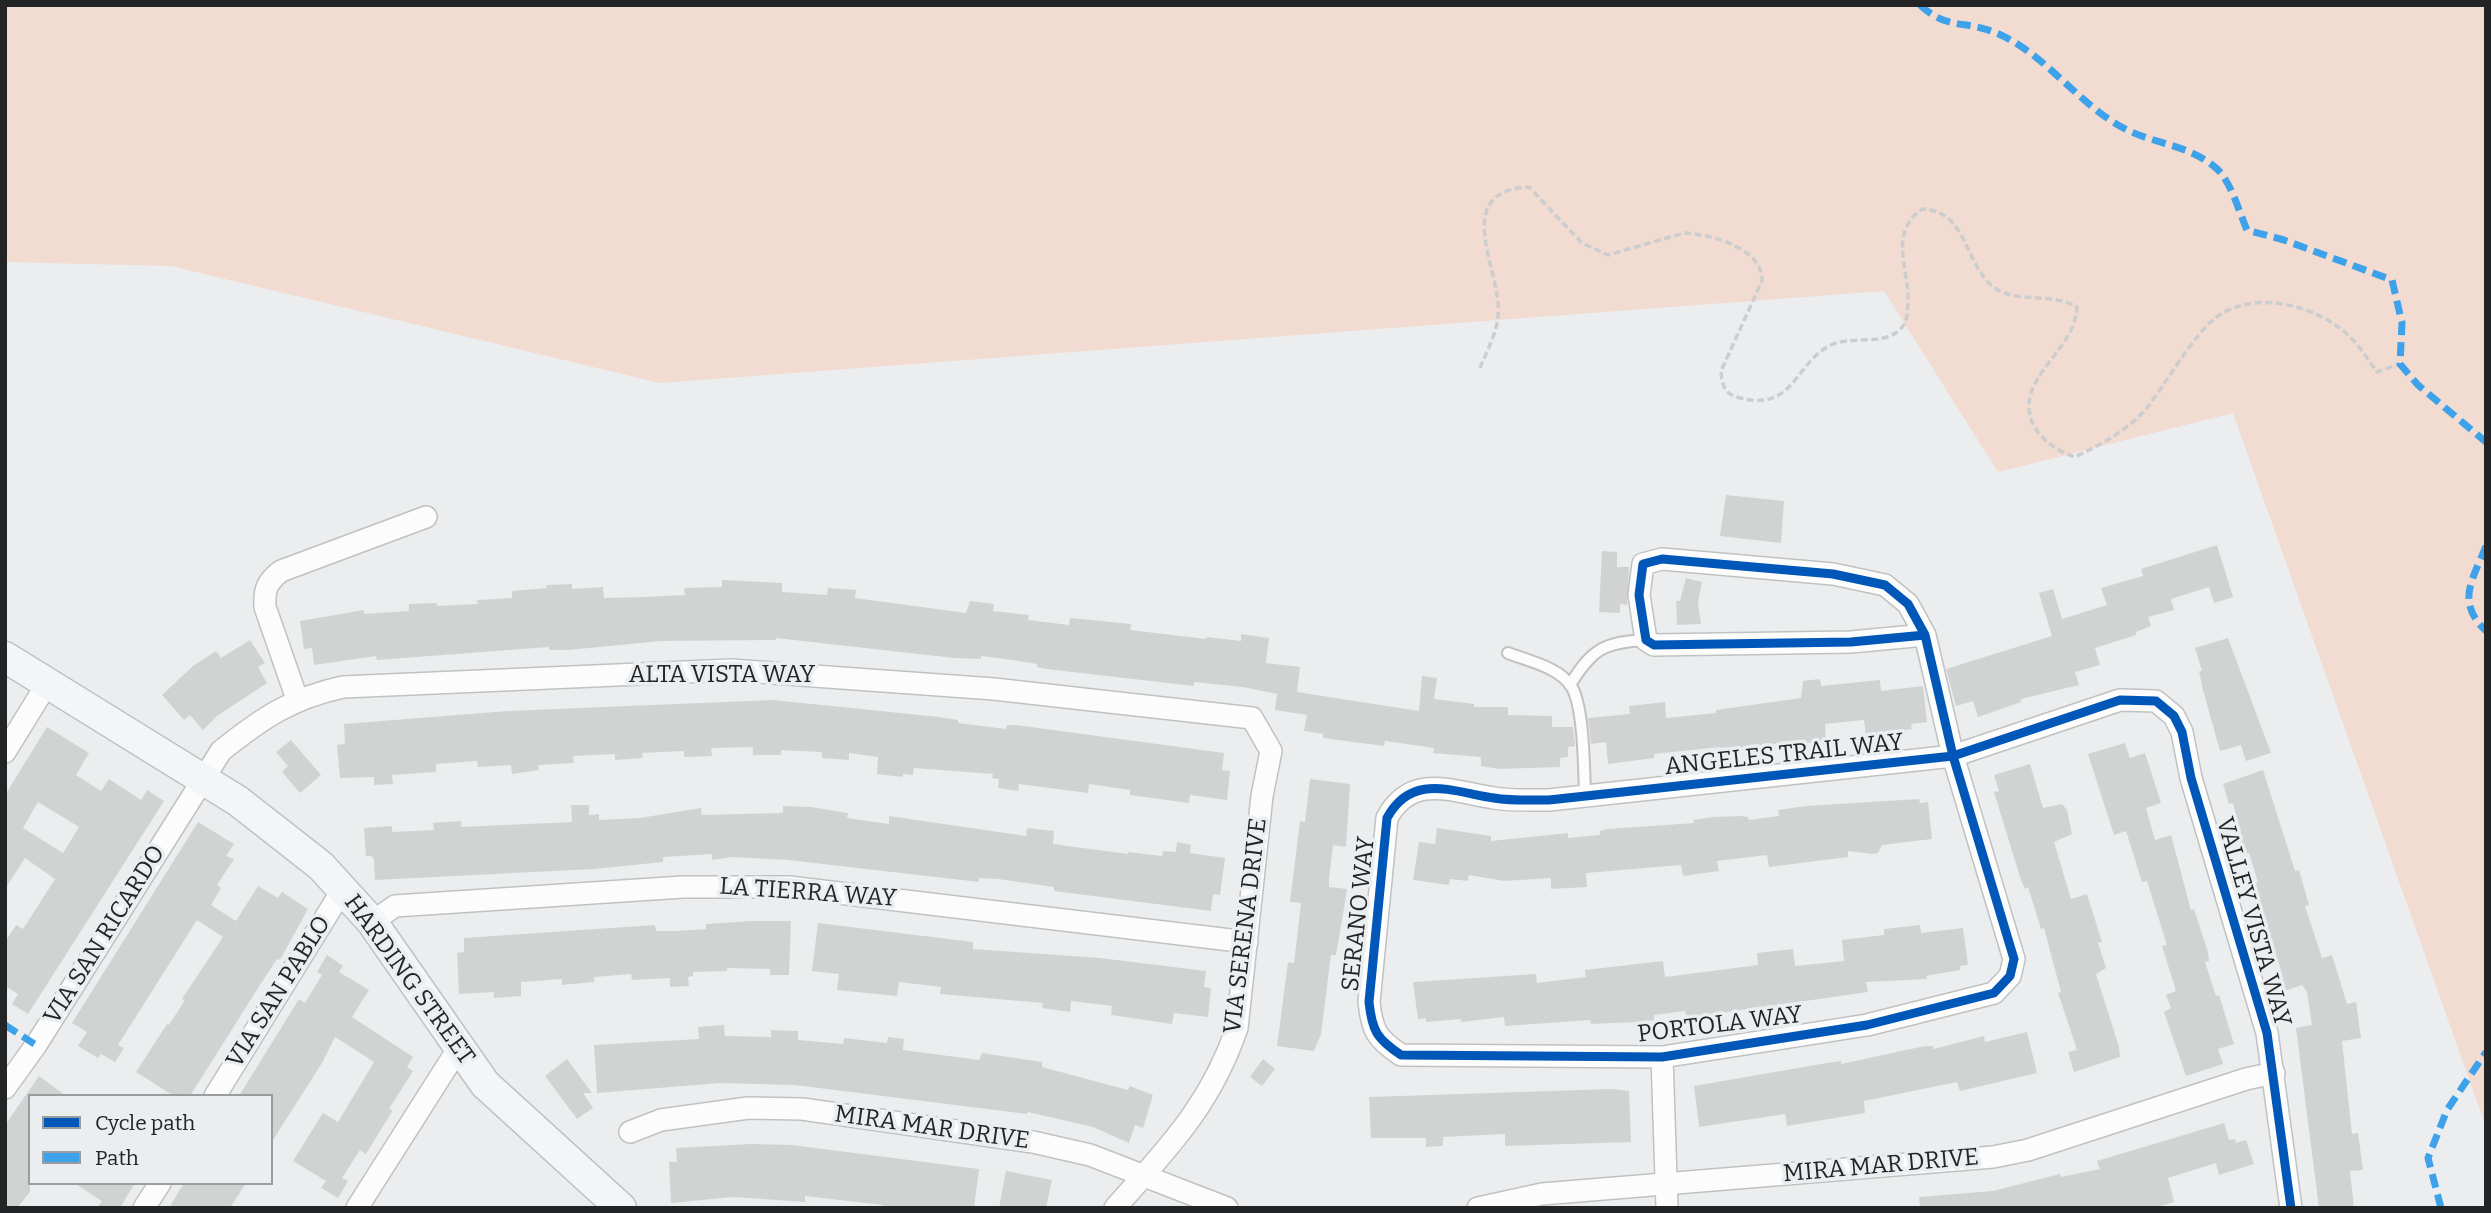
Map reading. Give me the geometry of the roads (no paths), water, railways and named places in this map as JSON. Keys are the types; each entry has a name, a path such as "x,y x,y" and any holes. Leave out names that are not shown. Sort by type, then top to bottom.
{"street":[{"path":"298,699 265,607 264,592 269,581 281,571 426,517"},
{"path":"1925,635 1851,642 1654,645 1646,640 1639,595 1643,564 1662,559 1833,574 1885,585 1908,604 1925,635 1953,756"},
{"name":"HARDING STREET","path":"5,657 277,829 343,889 372,922 458,1049 485,1084 621,1208"},
{"name":"ALTA VISTA WAY","path":"201,779 221,751 256,723 298,699 343,687 731,670 994,689 1232,714 1252,718 1264,735"},
{"path":"5,752 47,684"},
{"name":"ANGELES TRAIL WAY","path":"1410,793 1441,788 1521,801 1953,756 2120,700 2155,701"},
{"name":"VALLEY VISTA WAY","path":"2155,701 2174,716 2182,732 2191,778 2267,1033 2291,1208"},
{"name":"VIA SERENA DRIVE","path":"1115,1208 1182,1134 1226,1060 1237,1028 1262,796 1272,751 1264,735"},
{"name":"PORTOLA WAY","path":"1384,1044 1401,1055 1662,1057 1867,1025 1994,993 2010,976 2014,959 1953,756"},
{"name":"VIA SAN RICARDO","path":"5,1088 36,1045 201,779"},
{"name":"SERANO WAY","path":"1384,1044 1372,1027 1369,1002 1387,818 1396,802 1410,793"},
{"name":"LA TIERRA WAY","path":"372,922 395,906 683,887 789,887 1247,942"},
{"name":"VIA SAN PABLO","path":"216,1094 343,889"},
{"path":"357,1208 458,1049"},
{"path":"1662,1057 1667,1208"},
{"name":"MIRA MAR DRIVE","path":"1478,1208 1542,1194 1968,1159 2028,1150 2246,1079 2274,1073"},
{"name":"MIRA MAR DRIVE","path":"630,1132 661,1120 748,1108 802,1110 1033,1142 1090,1155 1227,1208"},
{"path":"144,1208 159,1185"}],"lane":[{"path":"1570,685 1591,655 1606,645 1646,640"},
{"path":"1508,653 1556,672 1570,685 1581,724 1585,795"}]}
